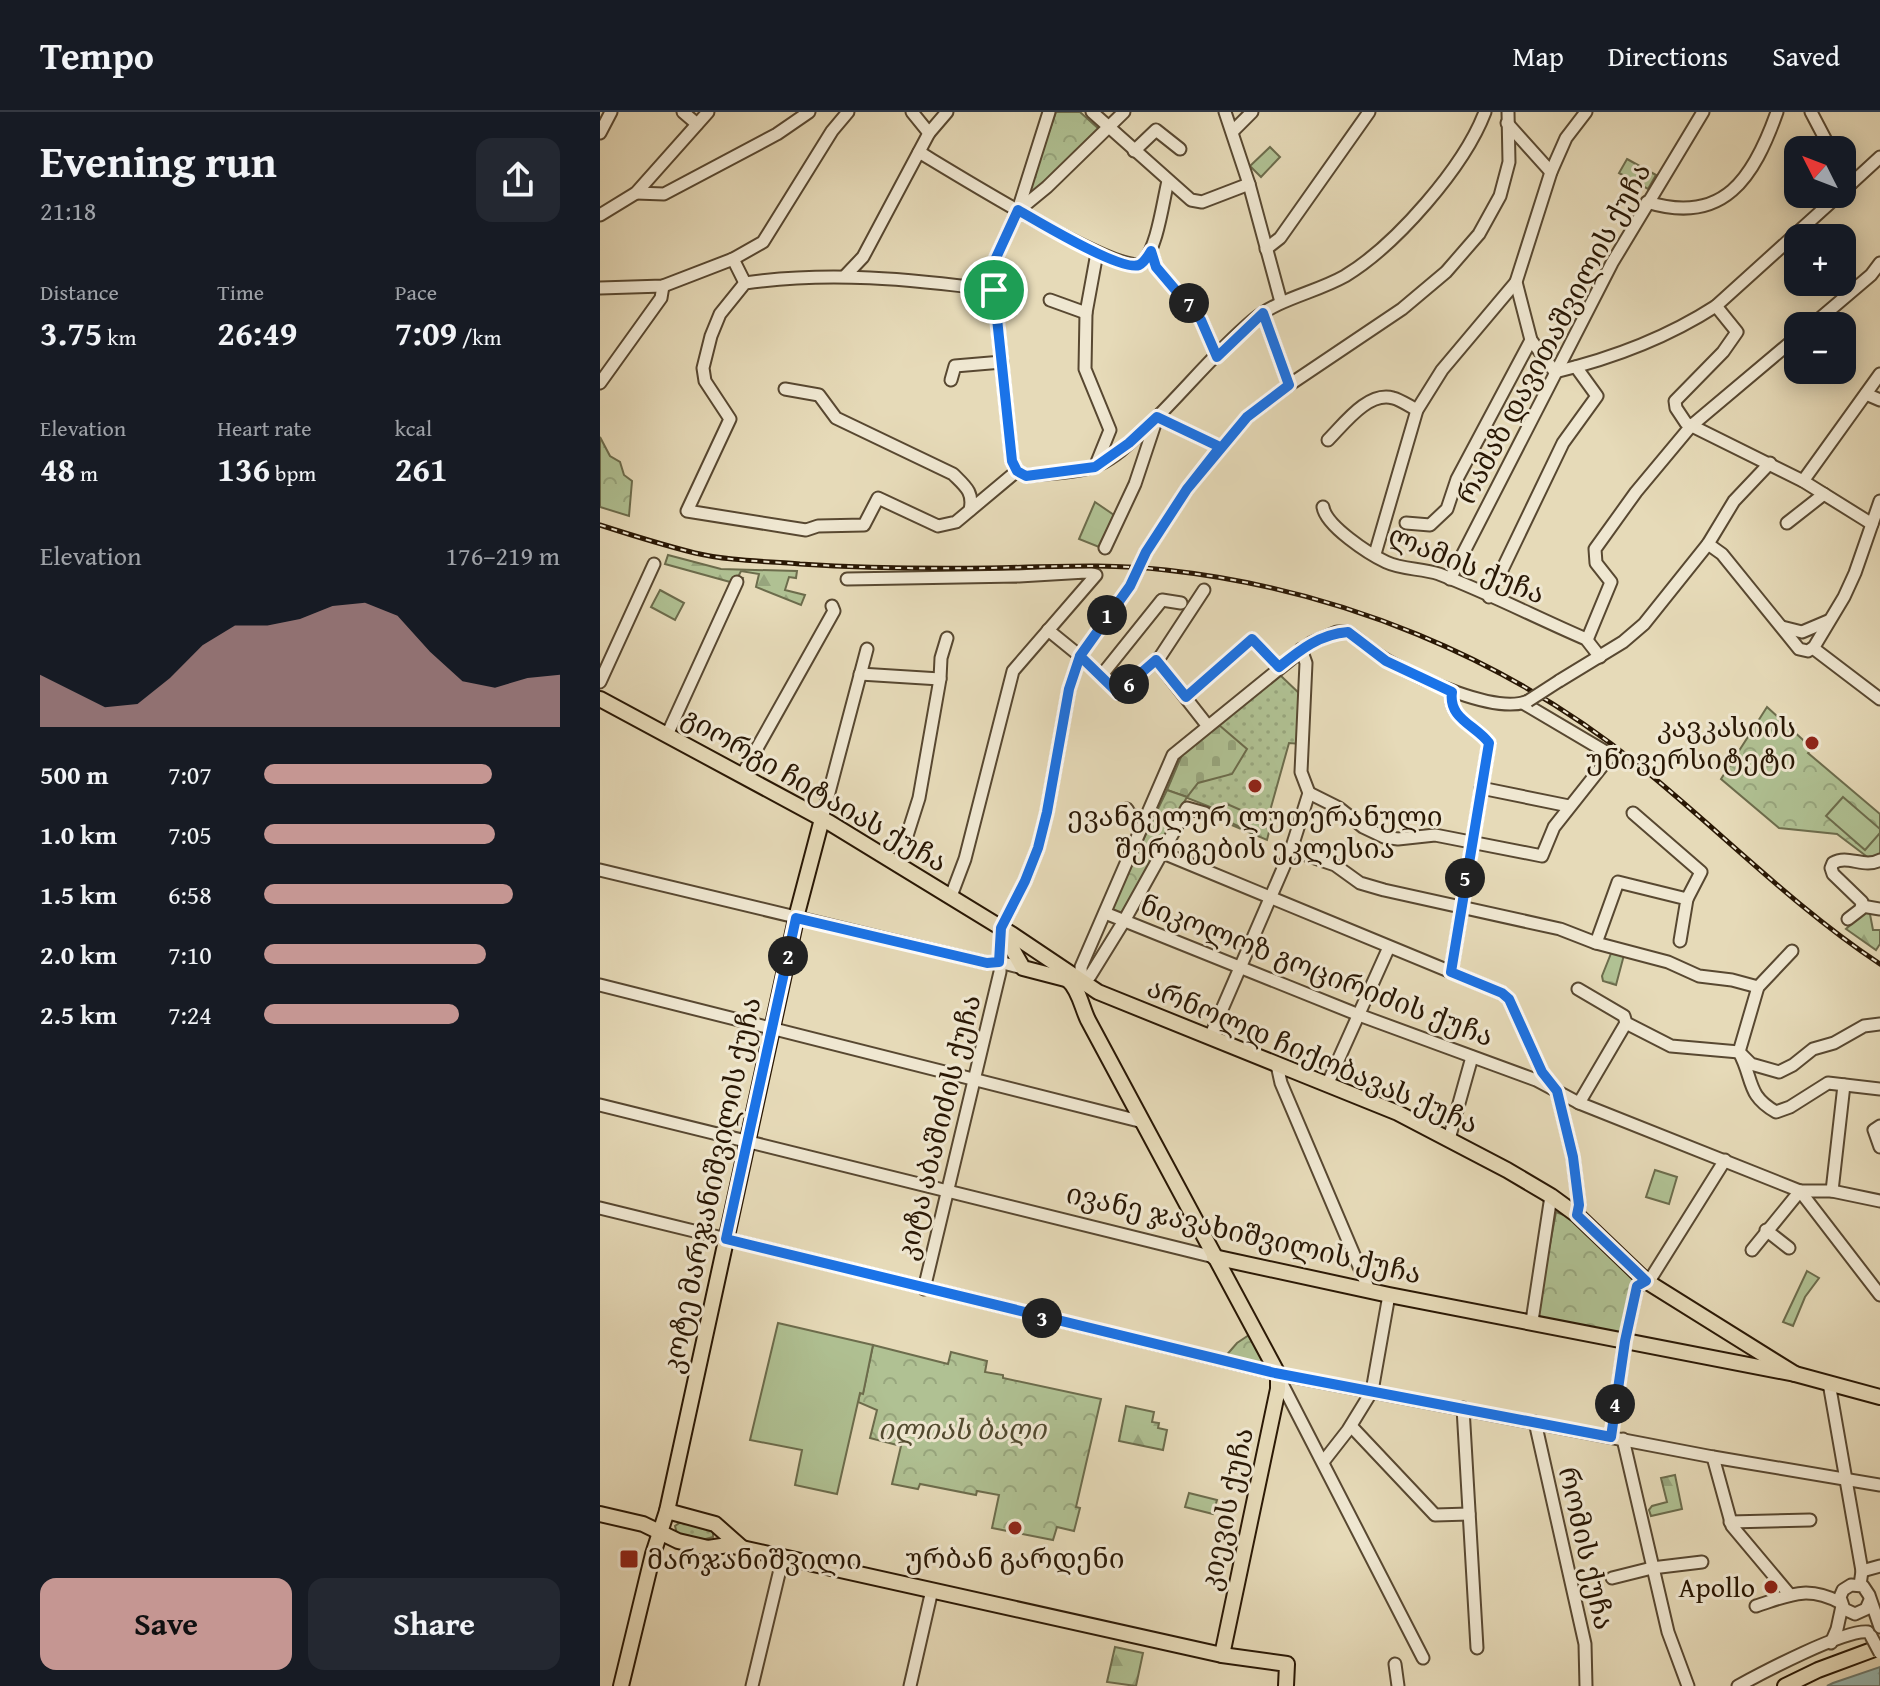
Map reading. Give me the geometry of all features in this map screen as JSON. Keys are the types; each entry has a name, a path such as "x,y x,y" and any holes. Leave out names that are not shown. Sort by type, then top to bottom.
{"main road":[{"name":"გიორგი ჩიტაიას ქუჩა","path":"600,699 822,819 1001,928 1030,961 1073,979"},
{"name":"კოტე მარჯანიშვილის ქუჩა","path":"621,1686 667,1511 796,918 822,819"},
{"name":"გიორგი ჩიტაიას ქუჩა","path":"1001,928 1030,961"},
{"name":"არნოლდ ჩიქობავას ქუჩა","path":"1073,979 1083,990 1095,991 1398,1113 1449,1139 1551,1196 1577,1215 1646,1281 1795,1374"},
{"path":"1073,979 1084,1013 1278,1374"},
{"name":"ივანე ჯავახიშვილის ქუჩა","path":"1214,1257 1389,1295 1795,1374 1880,1397"},
{"path":"1760,1351 1766,1361 1761,1368"},
{"name":"კიევის ქუჩა","path":"1222,1655 1278,1389 1278,1374"},
{"path":"667,1511 715,1524 742,1548"},
{"path":"600,1514 643,1524 678,1541 708,1548 742,1548 1222,1655 1287,1664 1286,1686"},
{"path":"716,1546 723,1538 722,1531"},
{"path":"1785,1686 1876,1640"}],"street":[{"path":"600,133 611,112"},
{"path":"683,112 697,124"},
{"path":"600,215 636,193 708,112"},
{"path":"636,193 664,194 777,134 809,112"},
{"path":"600,288 663,286 733,259 763,242 832,131 848,112"},
{"path":"912,112 929,133"},
{"path":"845,276 863,257 929,133 947,112"},
{"path":"1049,112 1018,210 995,260 994,290 1012,461 1017,471 1026,476 1095,467 1129,443 1263,313 1281,302 1344,276 1386,243 1447,177 1466,151 1485,112"},
{"path":"1092,112 1196,203 1249,184"},
{"path":"1018,210 1124,112"},
{"path":"1225,112 1249,184 1281,302"},
{"path":"1233,131 1252,112"},
{"path":"1266,249 1280,238 1369,112"},
{"path":"1375,554 1417,410 1442,370 1516,282 1551,172 1566,138 1586,112"},
{"name":"რამაზ დავითაშვილის ქუჩა","path":"1450,579 1612,263 1703,112"},
{"path":"1647,202 1666,208 1691,208 1729,195 1738,187 1756,159 1777,112"},
{"path":"1811,112 1824,136"},
{"path":"1507,118 1551,172"},
{"path":"1001,928 1038,848 1069,689 1080,656 1130,586 1146,552 1187,489 1247,417 1402,309 1446,272 1479,234 1500,196 1509,162 1507,118"},
{"path":"1134,151 1156,130 1180,149"},
{"path":"919,152 1097,253 1135,266 1141,264 1151,251 1168,181"},
{"path":"1856,179 1880,157"},
{"path":"1516,282 1531,340 1555,372 1576,367 1695,320 1716,306 1824,208"},
{"path":"1151,251 1156,267 1201,320 1217,357"},
{"path":"1095,467 1110,430 1085,369 1086,313 1097,253"},
{"path":"733,259 745,283"},
{"path":"1830,312 1875,278 1880,263"},
{"path":"994,290 916,280 845,276 745,283 720,314 711,336 703,368 705,381 730,419 687,511 776,528 806,530 818,526 864,525 878,498 938,526 956,522 1017,471"},
{"path":"600,383 661,298 663,286"},
{"path":"1050,300 1086,313"},
{"path":"1716,306 1737,332 1723,352 1675,401 1681,417 1691,426 1803,481 1872,524"},
{"path":"1263,313 1289,385"},
{"path":"1406,523 1430,525 1447,509 1457,479 1531,340"},
{"path":"1587,640 1611,582 1596,563 1595,549 1636,492 1691,426 1784,348"},
{"path":"951,380 955,366 1002,362"},
{"path":"1489,597 1563,443 1597,396 1576,367"},
{"path":"1803,481 1880,374"},
{"path":"785,389 819,395 836,418 953,474 968,488 973,498 970,510"},
{"path":"1866,394 1880,400"},
{"path":"1328,440 1363,406 1375,399 1395,398 1417,410"},
{"path":"1157,417 1220,447"},
{"path":"1105,548 1135,484 1157,417"},
{"path":"1073,979 1173,755 1301,649 1337,632 1348,632 1386,661 1452,692 1498,703 1526,702 1623,642 1644,624 1708,544 1734,501 1770,463"},
{"path":"1787,523 1824,494"},
{"path":"1708,544 1722,554 1770,615 1805,651 1814,646 1832,618 1855,573 1880,501"},
{"name":"ლამის ქუჩა","path":"1323,507 1325,516 1345,536 1397,567 1425,569 1450,579 1587,640 1600,657"},
{"path":"600,682 654,564"},
{"path":"847,579 1086,572 1096,575 1013,671 965,859 951,896"},
{"path":"667,735 737,582"},
{"path":"1048,630 1118,693 1156,660 1190,615 1204,590"},
{"path":"1101,676 1162,600 1181,603"},
{"path":"742,775 834,611 832,606"},
{"path":"1797,646 1797,636 1832,618"},
{"path":"1782,627 1814,637 1814,646"},
{"path":"898,864 919,798 941,658 947,638"},
{"path":"1186,697 1252,639 1279,667"},
{"path":"1814,646 1880,699"},
{"name":"კოტე მარჯანიშვილის ქუჩა","path":"822,819 867,649"},
{"path":"1210,1037 1291,850 1309,793 1301,772 1306,663 1301,649"},
{"path":"1156,660 1207,725"},
{"path":"860,674 940,679"},
{"path":"1451,972 1489,743 1482,733 1458,717 1451,700 1452,692"},
{"path":"1309,793 1384,837 1398,839 1435,835 1542,856 1554,827 1611,755 1526,702"},
{"path":"1481,788 1569,806"},
{"path":"1073,979 1090,976 1187,808 1205,813"},
{"path":"1127,809 1130,814 1145,819"},
{"path":"1633,813 1701,872 1687,899 1680,941"},
{"path":"1291,850 1335,865 1360,883 1560,929 1596,943 1668,962 1699,976 1758,987"},
{"path":"1163,853 1502,993 1509,999 1542,1072 1557,1091 1573,1157 1579,1205 1577,1215"},
{"path":"1862,906 1862,902 1833,874 1831,868 1833,863 1844,859 1869,865 1880,860"},
{"path":"600,870 987,963 1030,961"},
{"path":"1596,943 1618,882 1687,899"},
{"path":"1862,906 1880,909"},
{"path":"1848,919 1862,906"},
{"name":"ნიკოლოზ გოცირიძის ქუჩა","path":"1105,913 1359,1015 1536,1080 1579,1103 1800,1191"},
{"name":"კიტა აბაშიძის ქუჩა","path":"924,1289 1000,972 1001,928"},
{"path":"1327,1085 1389,947"},
{"path":"1792,951 1758,987 1739,1052 1760,1103 1776,1112 1790,1107 1828,1083 1880,1089"},
{"path":"600,985 1143,1122"},
{"path":"1578,989 1624,1016 1626,1023 1579,1103"},
{"path":"1626,1023 1671,1046 1739,1052 1751,1064 1779,1072 1813,1049 1834,1043 1864,1026 1880,1024"},
{"path":"1449,1139 1472,1057"},
{"path":"1277,1065 1281,1083 1369,1290"},
{"path":"1832,1191 1844,1085"},
{"name":"ივანე ჯავახიშვილის ქუჩა","path":"600,1105 1214,1257"},
{"path":"1880,1126 1874,1130 1880,1147"},
{"path":"1688,1686 1668,1632 1617,1438 1625,1341 1637,1286 1651,1278 1725,1160"},
{"path":"1800,1191 1880,1295"},
{"path":"1752,1250 1800,1191 1832,1191 1880,1201"},
{"path":"1532,1321 1551,1196"},
{"path":"600,1208 1278,1374 1713,1457 1880,1485"},
{"path":"1766,1230 1789,1248"},
{"path":"1323,1462 1351,1426 1372,1391 1389,1295"},
{"path":"1278,1374 1423,1658"},
{"path":"1829,1383 1862,1571 1860,1585"},
{"path":"1463,1408 1477,1648"},
{"name":"რომის ქუჩა","path":"1535,1422 1585,1644 1586,1686"},
{"path":"1351,1426 1435,1515 1469,1514"},
{"path":"1713,1457 1730,1522 1790,1595"},
{"path":"1730,1522 1810,1520"},
{"path":"752,1686 783,1557"},
{"path":"1612,1578 1652,1568 1702,1562"},
{"path":"1862,1571 1880,1566"},
{"path":"1831,1643 1837,1629 1841,1593 1846,1587 1860,1585 1867,1591 1870,1600 1876,1640"},
{"path":"910,1686 932,1590"},
{"path":"1756,1606 1804,1592 1818,1593 1856,1614 1876,1640"},
{"path":"1846,1637 1856,1614 1866,1609 1870,1600"},
{"path":"1738,1686 1860,1631 1876,1640"},
{"path":"1395,1664 1398,1686"}],"green space":[{"path":"1056,112 1080,112 1100,130 1025,200"},
{"path":"1270,147 1280,157 1261,177 1250,166"},
{"path":"1627,159 1656,175 1648,189 1619,173"},
{"path":"600,437 610,456 620,462 624,475 632,481 629,516 600,507"},
{"path":"1095,502 1114,515 1099,547 1079,539"},
{"path":"668,555 721,569 797,571 796,578 789,577 785,590 805,595 801,605 756,587 759,574 741,571 738,577 743,578 741,585 665,564"},
{"path":"660,590 684,603 675,620 651,607"},
{"path":"1280,675 1302,696 1301,744 1289,743 1268,818 1272,820 1267,840 1210,816 1213,808 1167,790 1184,750"},
{"path":"1767,707 1812,748 1808,753 1880,814 1880,855 1874,862 1837,834 1779,828 1721,779"},
{"path":"1219,725 1247,749 1232,774 1198,783 1187,797 1167,790 1184,750"},
{"path":"1167,790 1187,797 1121,914 1110,909"},
{"path":"1843,797 1880,829 1865,850 1826,816"},
{"path":"1227,804 1250,814 1244,829 1221,818"},
{"path":"1869,909 1873,930 1880,930 1880,944 1876,950 1846,929 1857,919 1856,910"},
{"path":"1612,951 1624,955 1616,985 1603,981 1602,976"},
{"path":"1655,1170 1677,1177 1669,1204 1646,1197"},
{"path":"1556,1212 1569,1217 1634,1281 1621,1337 1536,1319"},
{"path":"1807,1271 1819,1278 1805,1297 1793,1326 1783,1322"},
{"path":"778,1323 873,1345 837,1494 795,1485 802,1450 750,1440"},
{"path":"1252,1333 1267,1368 1224,1358 1237,1343"},
{"name":"ილიას ბაღი","path":"873,1345 948,1364 951,1352 987,1361 985,1372 1003,1375 1003,1378 1101,1399 1076,1507 1080,1508 1074,1531 1057,1527 1053,1540 992,1528 999,1495 977,1491 976,1495 920,1484 918,1489 892,1484 901,1446 870,1438 877,1410 858,1402 860,1393 863,1393"},
{"path":"1126,1406 1154,1412 1152,1422 1159,1423 1158,1428 1167,1430 1163,1450 1119,1441"},
{"path":"1675,1475 1682,1509 1651,1516 1649,1510 1652,1506 1667,1502 1661,1478"},
{"path":"1189,1493 1217,1500 1213,1514 1185,1507"},
{"path":"682,1521 713,1530 713,1537 702,1540 677,1534 675,1526"},
{"path":"1115,1647 1143,1653 1136,1686 1107,1682"}],"water":[{"path":"1880,1667 1880,1686 1827,1686 1833,1683"}],"railway":[{"path":"600,525 721,558 895,568 1100,566 1166,570 1230,579 1294,593 1356,612 1417,634 1477,661 1534,692 1589,728 1671,792 1788,894 1880,964"}],"place":[{"name":"კავკასიის უნივერსიტეტი","path":"1812,743"},
{"name":"ევანგელურ ლუთერანული შერიგების ეკლესია","path":"1255,786"},
{"name":"ურბან გარდენი","path":"1015,1528"},
{"name":"მარჯანიშვილი","path":"629,1559"},
{"name":"Apollo","path":"1771,1587"}],"route":[{"path":"994,290 995,260 1018,210 1097,253 1135,266 1141,264 1151,251 1153,263 1201,320 1217,357 1263,313 1289,385 1247,417 1187,489 1146,552 1130,586 1107,615 1080,656 1118,693 1156,660 1186,697 1252,639 1279,667 1311,643 1337,632 1348,632 1386,661 1452,692 1451,700 1458,717 1482,733 1489,743 1451,972 1502,993 1509,999 1542,1072 1557,1091 1573,1157 1579,1205 1577,1215 1646,1281 1637,1286 1629,1321 1611,1437 1275,1373 726,1239 796,918 987,963 999,962 1001,928 1038,848 1069,689 1080,656 1130,586 1146,552 1187,489 1220,447 1157,417 1113,456 1095,467 1026,476 1017,471 1012,461 994,290"}]}
